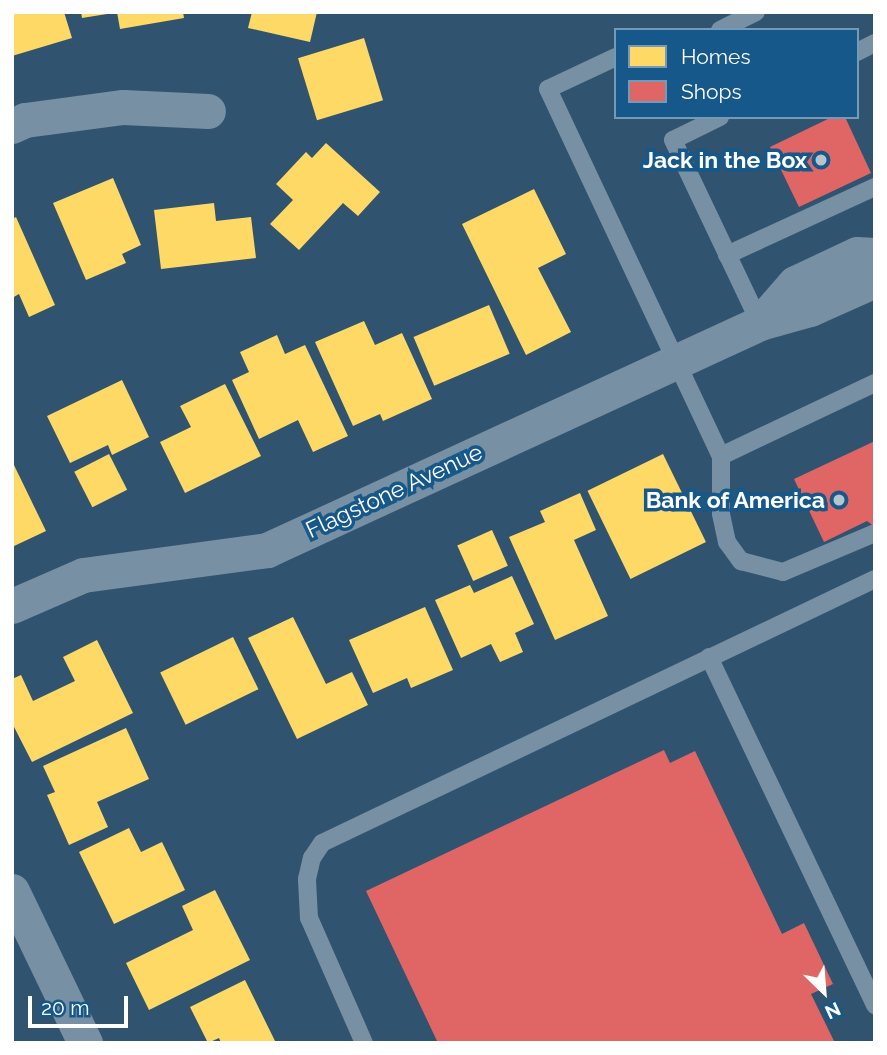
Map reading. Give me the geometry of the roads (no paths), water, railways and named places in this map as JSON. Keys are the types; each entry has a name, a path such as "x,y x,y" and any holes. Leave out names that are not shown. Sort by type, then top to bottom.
{"street":[{"path":"12,126 25,120 123,107 208,111"},
{"name":"Flagstone Avenue","path":"760,323 795,283 857,254 875,255"},
{"name":"Flagstone Avenue","path":"12,606 83,575 267,550 760,323 810,309 875,280"},
{"path":"12,891 85,1043"}],"lane":[{"path":"724,28 757,12"},
{"path":"859,51 875,43"},
{"path":"614,58 548,89 721,456 721,514 727,542 741,561 783,572 875,533"},
{"path":"716,119 673,140 760,323"},
{"path":"727,255 875,187"},
{"path":"721,456 875,383"},
{"path":"364,1043 309,918 307,879 312,858 322,843 875,579"},
{"path":"709,657 875,1005"}],"place":[{"name":"Jack in the Box","path":"821,160"},
{"name":"Bank of America","path":"839,500"}]}
